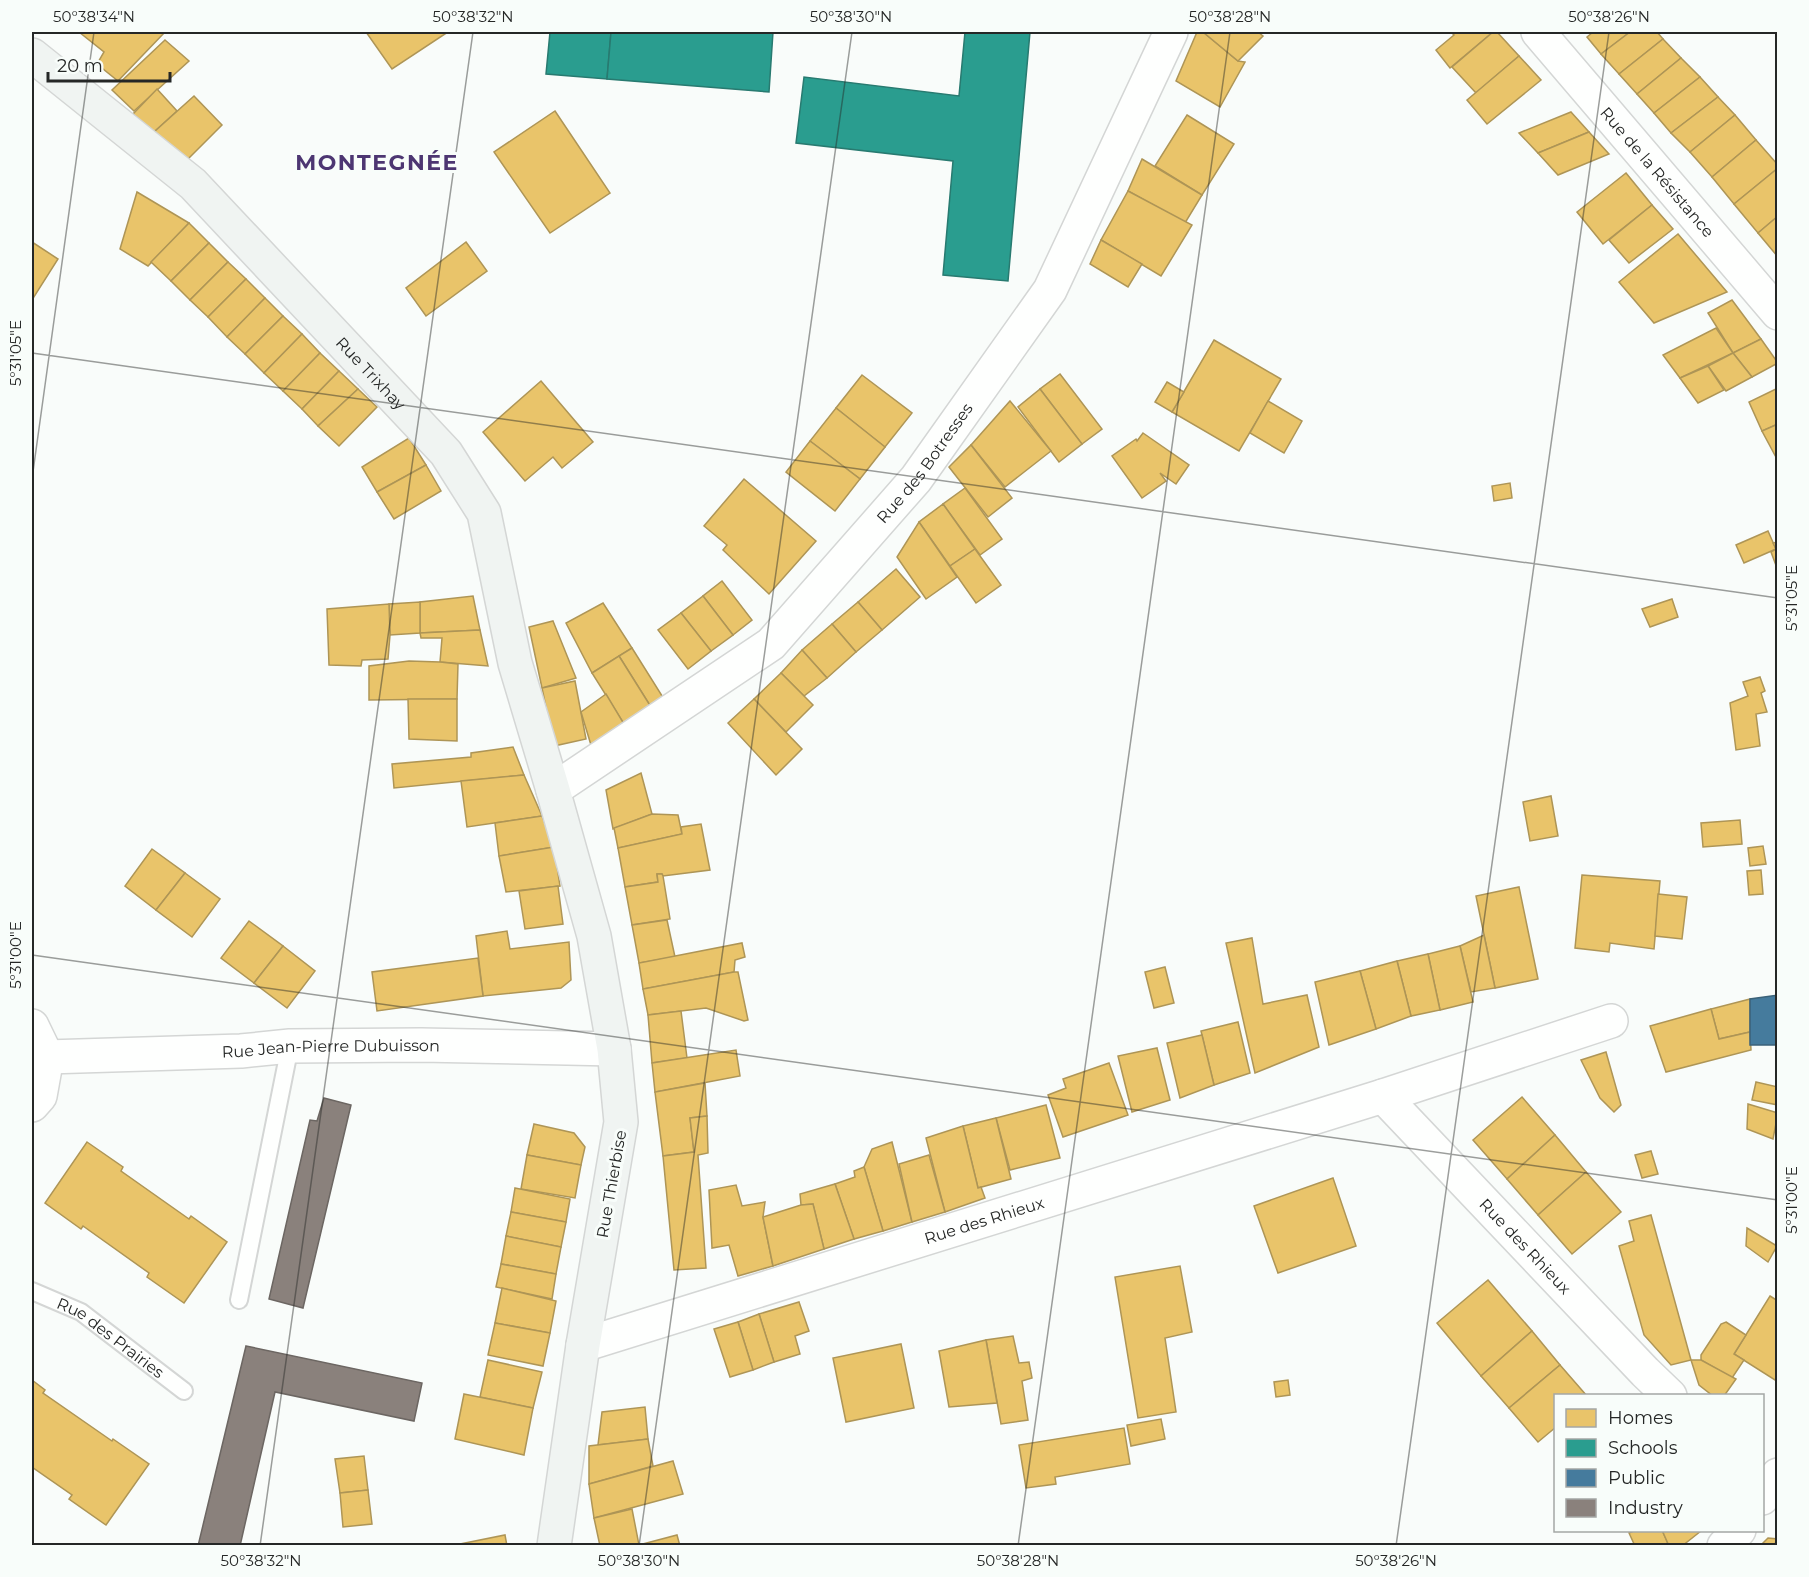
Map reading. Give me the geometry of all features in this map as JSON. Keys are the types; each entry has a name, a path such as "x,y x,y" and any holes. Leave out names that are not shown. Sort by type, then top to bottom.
{"street":[{"name":"Rue des Botresses","path":"553,790 771,644 916,479 1050,290 1171,32"},
{"name":"Rue de la Résistance","path":"1538,32 1778,313"},
{"name":"Rue Trixhay","path":"32,55 193,184 446,453 484,513 515,663 553,790"},
{"name":"Rue Thierbise","path":"553,790 594,936 614,1049 621,1122 583,1345 554,1545"},
{"name":"Rue des Rhieux","path":"583,1345 1383,1096 1611,1021"},
{"path":"32,1026 47,1058 40,1096 32,1105"},
{"name":"Rue Jean-Pierre Dubuisson","path":"47,1058 241,1051 290,1046 421,1045 614,1049"},
{"name":"Rue des Rhieux","path":"1383,1096 1637,1364 1669,1394"},
{"path":"1724,1545 1738,1532"}],"lane":[{"path":"239,1300 290,1046"},
{"name":"Rue des Prairies","path":"32,1291 81,1312 184,1391"}],"building: Homes":[{"path":"79,32 165,32 118,81 97,64 104,52"},
{"path":"366,32 448,32 392,69"},
{"path":"1197,32 1203,32 1238,61 1245,62 1220,107 1176,81"},
{"path":"1203,32 1258,32 1263,36 1238,61"},
{"path":"1451,32 1493,32 1450,68 1436,50 1454,35"},
{"path":"1493,32 1497,32 1519,56 1476,93 1452,67"},
{"path":"1593,32 1630,32 1601,54 1587,37"},
{"path":"1630,32 1657,32 1663,39 1619,74 1601,54"},
{"path":"1663,39 1681,58 1637,94 1619,74"},
{"path":"165,40 189,61 134,111 112,90"},
{"path":"1519,56 1541,80 1487,124 1467,100"},
{"path":"1681,58 1700,77 1654,113 1637,94"},
{"path":"1700,77 1718,97 1671,133 1654,113"},
{"path":"157,89 177,111 154,132 133,114"},
{"path":"194,96 222,125 186,161 154,132"},
{"path":"1718,97 1735,115 1690,152 1671,133"},
{"path":"555,111 610,193 550,233 494,152"},
{"path":"1571,112 1589,132 1538,153 1519,133"},
{"path":"1187,115 1234,144 1202,195 1155,166"},
{"path":"1735,115 1756,140 1712,177 1690,152"},
{"path":"1589,132 1609,154 1558,175 1538,153"},
{"path":"1756,140 1778,165 1778,168 1734,204 1712,177"},
{"path":"1142,159 1202,195 1185,223 1128,191"},
{"path":"1778,168 1778,216 1758,233 1734,204"},
{"path":"1626,173 1652,205 1603,244 1577,212"},
{"path":"1128,191 1192,225 1161,276 1101,240"},
{"path":"137,192 189,223 148,266 120,249"},
{"path":"1652,205 1673,229 1629,263 1609,240"},
{"path":"1778,216 1778,257 1758,233"},
{"path":"189,223 209,243 171,281 151,262"},
{"path":"1678,234 1727,292 1654,323 1619,282"},
{"path":"1101,240 1142,264 1128,287 1090,264"},
{"path":"32,242 58,259 32,300"},
{"path":"466,242 487,271 426,316 406,288"},
{"path":"209,243 228,262 190,300 171,281"},
{"path":"228,262 246,279 208,317 190,300"},
{"path":"246,279 265,298 227,337 208,317"},
{"path":"265,298 283,316 245,354 227,337"},
{"path":"1732,300 1761,339 1733,353 1708,313"},
{"path":"283,316 302,334 264,373 245,354"},
{"path":"1716,328 1733,353 1680,378 1663,355"},
{"path":"302,334 320,353 283,391 264,373"},
{"path":"1761,339 1778,363 1752,377 1733,353"},
{"path":"1214,340 1281,379 1239,451 1172,412"},
{"path":"320,353 339,371 302,409 283,391"},
{"path":"1733,353 1752,377 1726,391 1708,366"},
{"path":"1708,366 1724,390 1698,403 1680,378"},
{"path":"339,371 358,389 318,426 302,409"},
{"path":"1060,374 1102,429 1082,444 1040,389"},
{"path":"862,375 912,413 885,447 836,408"},
{"path":"541,381 593,442 562,468 553,457 525,481 483,432"},
{"path":"1167,382 1184,392 1172,412 1155,402"},
{"path":"1778,388 1778,424 1762,431 1749,402"},
{"path":"358,389 377,407 339,446 318,426"},
{"path":"1040,389 1082,444 1059,462 1018,407"},
{"path":"1010,401 1051,451 1005,487 971,445"},
{"path":"1268,401 1302,421 1284,453 1250,433"},
{"path":"836,408 885,447 860,479 810,441"},
{"path":"1778,424 1778,461 1762,431"},
{"path":"1143,433 1189,465 1176,484 1160,473 1166,481 1142,498 1112,456 1136,439 1137,441"},
{"path":"409,438 426,465 377,492 362,467"},
{"path":"810,441 860,479 835,511 786,472"},
{"path":"971,445 1012,498 988,517 949,467"},
{"path":"426,465 441,491 394,519 377,492"},
{"path":"744,479 816,541 769,594 723,550 727,545 704,526"},
{"path":"1510,483 1512,498 1494,501 1492,486"},
{"path":"965,488 1002,539 980,555 943,504"},
{"path":"943,504 975,549 950,566 919,522"},
{"path":"919,522 957,577 926,599 897,557"},
{"path":"1768,531 1776,549 1744,563 1736,545"},
{"path":"1778,542 1777,568 1771,552 1776,549 1773,543"},
{"path":"975,549 1001,585 976,603 950,566"},
{"path":"896,569 920,597 882,630 858,602"},
{"path":"722,581 752,620 733,635 703,596"},
{"path":"473,596 480,630 420,633 420,602"},
{"path":"703,596 733,635 711,651 681,613"},
{"path":"1672,599 1678,617 1650,627 1642,609"},
{"path":"420,602 420,633 390,635 389,604"},
{"path":"858,602 882,630 856,652 832,624"},
{"path":"603,603 632,648 592,673 566,623"},
{"path":"389,604 388,659 362,660 361,666 329,665 327,609"},
{"path":"681,613 711,651 688,669 658,630"},
{"path":"553,621 576,678 542,688 529,627"},
{"path":"832,624 856,652 827,678 802,650"},
{"path":"480,630 488,666 440,662 442,638 421,638 420,633"},
{"path":"632,648 664,699 651,707 619,656"},
{"path":"802,650 827,678 804,696 781,673"},
{"path":"619,656 651,707 624,724 592,673"},
{"path":"409,661 458,664 457,699 369,700 369,666"},
{"path":"781,673 813,705 786,732 754,699"},
{"path":"1760,677 1765,691 1761,693 1767,712 1756,714 1760,746 1736,750 1730,703 1748,696 1743,682"},
{"path":"575,681 586,739 554,746 542,688"},
{"path":"606,694 624,724 591,745 581,712"},
{"path":"408,699 457,699 457,741 409,739"},
{"path":"754,699 802,749 776,775 728,723"},
{"path":"513,747 524,775 394,788 392,764 471,757 471,753"},
{"path":"641,773 652,814 613,829 606,790"},
{"path":"524,775 542,816 467,827 461,781"},
{"path":"1551,796 1558,836 1530,841 1523,802"},
{"path":"652,814 678,815 682,834 618,848 614,828"},
{"path":"542,816 554,847 499,856 495,823"},
{"path":"1740,820 1742,844 1703,847 1701,823"},
{"path":"701,824 710,870 663,876 657,874 658,882 625,887 618,848 682,834 681,827"},
{"path":"1763,846 1766,864 1750,866 1748,848"},
{"path":"554,847 560,886 506,892 499,856"},
{"path":"152,849 185,873 156,910 125,886"},
{"path":"1761,870 1763,894 1749,895 1747,871"},
{"path":"185,873 220,899 192,937 156,910"},
{"path":"657,874 663,876 670,919 632,925 625,887 658,882"},
{"path":"1582,875 1660,881 1654,949 1610,943 1609,952 1575,948"},
{"path":"558,886 563,924 525,929 519,891"},
{"path":"1519,887 1538,979 1495,988 1476,896"},
{"path":"1658,894 1687,897 1682,939 1655,936"},
{"path":"667,920 675,957 639,963 632,925"},
{"path":"249,921 283,946 254,983 221,958"},
{"path":"507,931 510,949 569,942 571,980 561,988 483,996 476,936"},
{"path":"1484,935 1495,988 1471,992 1460,946"},
{"path":"1252,938 1263,1004 1307,995 1319,1047 1255,1073 1226,943"},
{"path":"742,943 745,957 735,960 734,972 643,989 639,963"},
{"path":"283,946 315,971 287,1008 254,983"},
{"path":"1460,946 1473,1002 1440,1010 1428,954"},
{"path":"1428,954 1440,1010 1411,1016 1397,961"},
{"path":"478,958 483,996 377,1011 372,972"},
{"path":"1397,961 1411,1016 1376,1029 1360,971"},
{"path":"1165,967 1174,1003 1154,1008 1145,972"},
{"path":"1360,971 1376,1029 1329,1045 1315,982"},
{"path":"738,972 748,1020 744,1021 706,1008 648,1015 643,989"},
{"path":"1750,999 1750,1032 1719,1039 1711,1009"},
{"path":"1711,1009 1719,1039 1750,1032 1751,1050 1666,1072 1650,1026"},
{"path":"681,1011 687,1058 652,1063 648,1015"},
{"path":"1238,1022 1250,1073 1214,1085 1201,1031"},
{"path":"1202,1035 1214,1085 1180,1098 1167,1043"},
{"path":"1157,1048 1170,1100 1132,1112 1118,1056"},
{"path":"736,1050 740,1076 655,1092 652,1063"},
{"path":"1606,1052 1621,1105 1614,1112 1600,1098 1581,1060"},
{"path":"1109,1063 1128,1115 1063,1137 1048,1095 1066,1088 1063,1079"},
{"path":"1756,1082 1778,1087 1778,1105 1752,1100"},
{"path":"705,1083 707,1116 690,1118 694,1152 663,1156 655,1092"},
{"path":"1522,1097 1555,1135 1507,1179 1473,1140"},
{"path":"1748,1104 1778,1113 1773,1139 1747,1129"},
{"path":"1046,1105 1060,1158 1010,1170 996,1118"},
{"path":"707,1116 708,1153 698,1155 706,1268 674,1270 663,1156 694,1152 690,1118"},
{"path":"996,1118 1011,1179 978,1188 963,1126"},
{"path":"534,1124 574,1133 585,1147 581,1165 527,1155"},
{"path":"963,1126 978,1188 981,1187 985,1198 945,1212 926,1138"},
{"path":"1555,1135 1586,1172 1538,1215 1507,1179"},
{"path":"87,1142 123,1167 121,1171 189,1219 191,1216 227,1242 184,1303 147,1277 149,1273 83,1226 81,1229 45,1203"},
{"path":"892,1142 912,1222 883,1231 864,1167 872,1149"},
{"path":"1651,1151 1658,1174 1642,1178 1635,1155"},
{"path":"527,1155 581,1165 575,1198 521,1189"},
{"path":"929,1155 945,1212 912,1222 899,1164"},
{"path":"864,1167 883,1231 854,1239 835,1184 855,1177 854,1171"},
{"path":"1586,1172 1621,1212 1572,1254 1538,1215"},
{"path":"1333,1178 1356,1246 1278,1273 1254,1206"},
{"path":"835,1184 854,1239 824,1249 813,1204 801,1205 800,1194"},
{"path":"736,1185 742,1206 765,1202 763,1217 773,1266 738,1276 729,1245 712,1248 709,1190"},
{"path":"515,1188 570,1199 566,1222 511,1212"},
{"path":"813,1204 824,1249 773,1266 763,1217 801,1205"},
{"path":"511,1212 566,1222 561,1247 506,1236"},
{"path":"1651,1215 1691,1360 1671,1365 1644,1335 1619,1246 1634,1241 1629,1221"},
{"path":"1747,1228 1777,1246 1768,1262 1746,1246"},
{"path":"506,1236 561,1247 556,1274 501,1264"},
{"path":"501,1264 556,1274 552,1299 496,1287"},
{"path":"1180,1266 1192,1332 1165,1338 1176,1412 1138,1418 1115,1277"},
{"path":"1488,1280 1532,1331 1481,1376 1437,1323"},
{"path":"502,1288 556,1301 550,1333 495,1323"},
{"path":"1770,1296 1778,1301 1778,1376 1775,1380 1734,1354"},
{"path":"799,1302 809,1331 795,1336 800,1354 774,1362 759,1314"},
{"path":"759,1314 774,1362 753,1370 738,1322"},
{"path":"738,1322 753,1370 730,1377 714,1329"},
{"path":"1726,1322 1746,1335 1734,1354 1744,1360 1732,1378 1701,1360 1701,1355 1721,1324"},
{"path":"495,1323 550,1333 543,1366 488,1355"},
{"path":"1532,1331 1560,1365 1509,1408 1481,1376"},
{"path":"1013,1336 1019,1363 1029,1362 1032,1378 1022,1381 1028,1420 1001,1424 986,1340"},
{"path":"986,1340 997,1403 949,1407 939,1351"},
{"path":"901,1344 914,1408 846,1422 833,1358"},
{"path":"488,1360 542,1372 533,1408 480,1397"},
{"path":"1691,1360 1701,1360 1736,1379 1725,1394 1710,1394 1699,1385"},
{"path":"1560,1365 1585,1394 1554,1394 1554,1429 1538,1442 1509,1408"},
{"path":"32,1380 45,1390 43,1393 149,1464 106,1525 69,1499 72,1495 32,1467"},
{"path":"1288,1380 1290,1395 1276,1397 1274,1382"},
{"path":"464,1394 533,1408 524,1455 455,1439"},
{"path":"645,1407 648,1439 598,1445 602,1412"},
{"path":"1161,1419 1165,1439 1131,1446 1127,1425"},
{"path":"1124,1428 1130,1464 1055,1477 1056,1484 1026,1488 1019,1445"},
{"path":"648,1439 653,1466 589,1484 589,1446"},
{"path":"364,1456 368,1490 340,1493 335,1459"},
{"path":"673,1461 683,1494 594,1518 589,1484"},
{"path":"368,1490 372,1524 343,1527 340,1493"},
{"path":"632,1509 639,1545 600,1546 594,1518"},
{"path":"1663,1532 1669,1546 1635,1546 1629,1533"},
{"path":"1663,1532 1700,1532 1682,1546 1669,1546"},
{"path":"505,1535 507,1546 455,1545"},
{"path":"677,1535 680,1546 637,1546 639,1545"},
{"path":"1768,1538 1778,1539 1778,1546 1760,1546"}],"building: Schools":[{"path":"550,32 611,32 607,79 546,74"},
{"path":"611,32 773,32 769,92 607,79"},
{"path":"965,32 1030,32 1008,281 943,275 953,161 796,143 804,77 959,96"}],"building: Public":[{"path":"1778,995 1778,1045 1750,1045 1750,999"}],"building: Industry":[{"path":"324,1098 351,1105 303,1308 269,1299 310,1120 317,1121"},
{"path":"246,1346 422,1383 414,1421 275,1392 240,1546 198,1546"}],"district":[{"name":"MONTEGNÉE","path":"377,162"}]}
